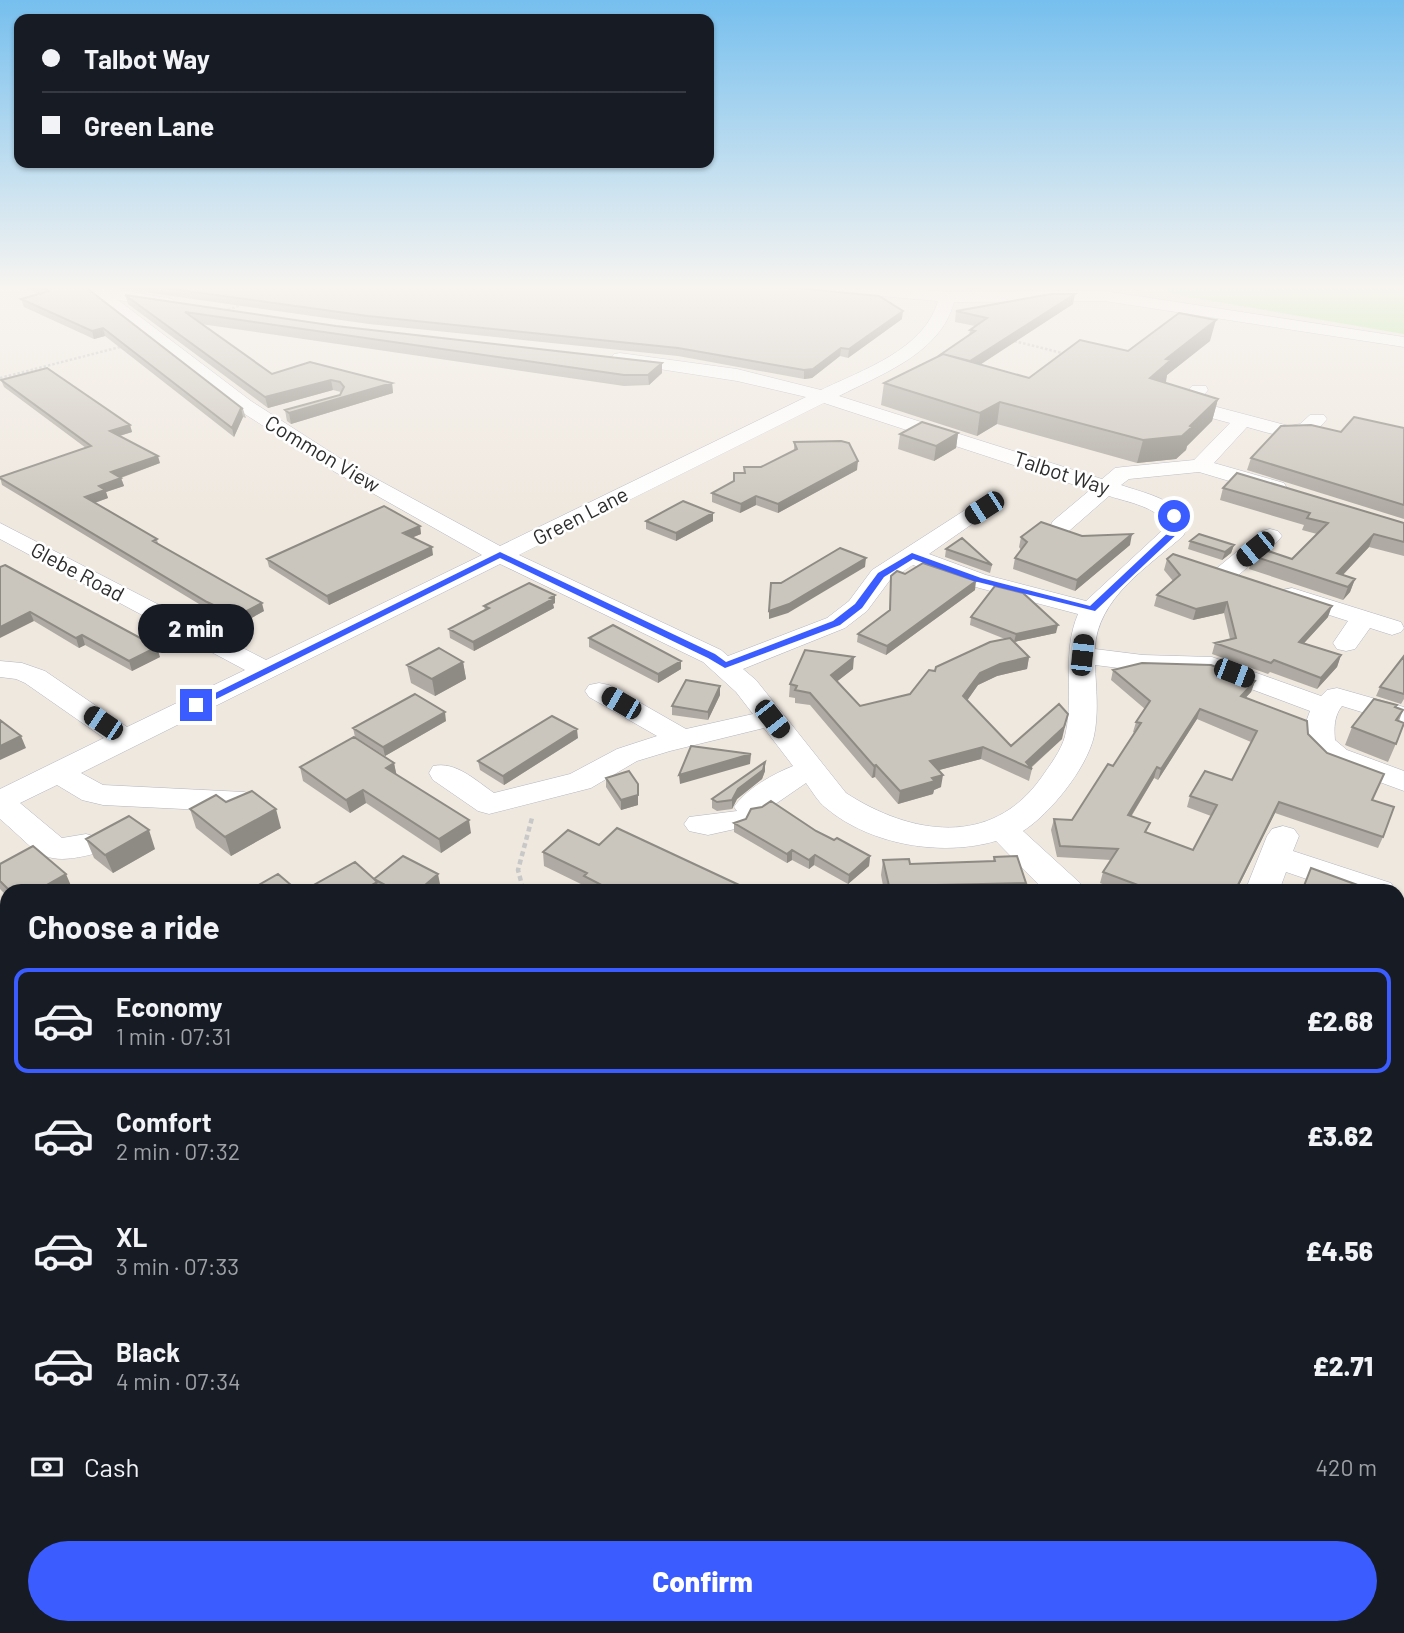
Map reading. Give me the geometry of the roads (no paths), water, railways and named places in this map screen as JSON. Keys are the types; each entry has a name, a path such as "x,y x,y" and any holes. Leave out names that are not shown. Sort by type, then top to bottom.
{"street":[{"name":"Common View","path":"188,362 265,418 342,468 500,555 712,656 725,666 772,719 835,800 850,811 884,828 907,834 959,836 1002,829"},
{"name":"Talbot Way","path":"645,362 737,375 821,395 1164,507 1174,516 1178,526 1175,531 1092,610"},
{"name":"Green Lane","path":"0,802 888,362"},
{"path":"1199,390 1185,405 1289,432 1306,429 1317,419"},
{"path":"265,418 288,412"},
{"path":"1200,466 1243,420"},
{"path":"1061,526 1123,473 1133,471 1200,466 1292,493"},
{"path":"725,666 836,623 858,606 881,575 984,508"},
{"name":"Glebe Road","path":"2,533 267,671"},
{"path":"1226,573 1270,537"},
{"path":"1155,549 1178,557"},
{"path":"912,556 978,580 1092,610 1084,632 1083,719 1078,741 1046,794 1022,817 1002,829 1059,884"},
{"path":"1202,565 1392,628"},
{"path":"1346,643 1364,618"},
{"path":"1082,655 1143,663 1212,665 1327,710 1404,716"},
{"path":"0,669 22,671 35,677 125,739"},
{"path":"599,691 684,740"},
{"path":"1327,710 1321,743 1336,757 1404,782"},
{"path":"444,774 489,803 580,781 627,755 661,744 772,719"},
{"path":"700,824 708,825 741,814 788,779 811,769"},
{"path":"58,773 93,793 103,795 244,802"},
{"path":"0,802 57,850 86,845"},
{"path":"1265,884 1279,847 1363,884"}]}
